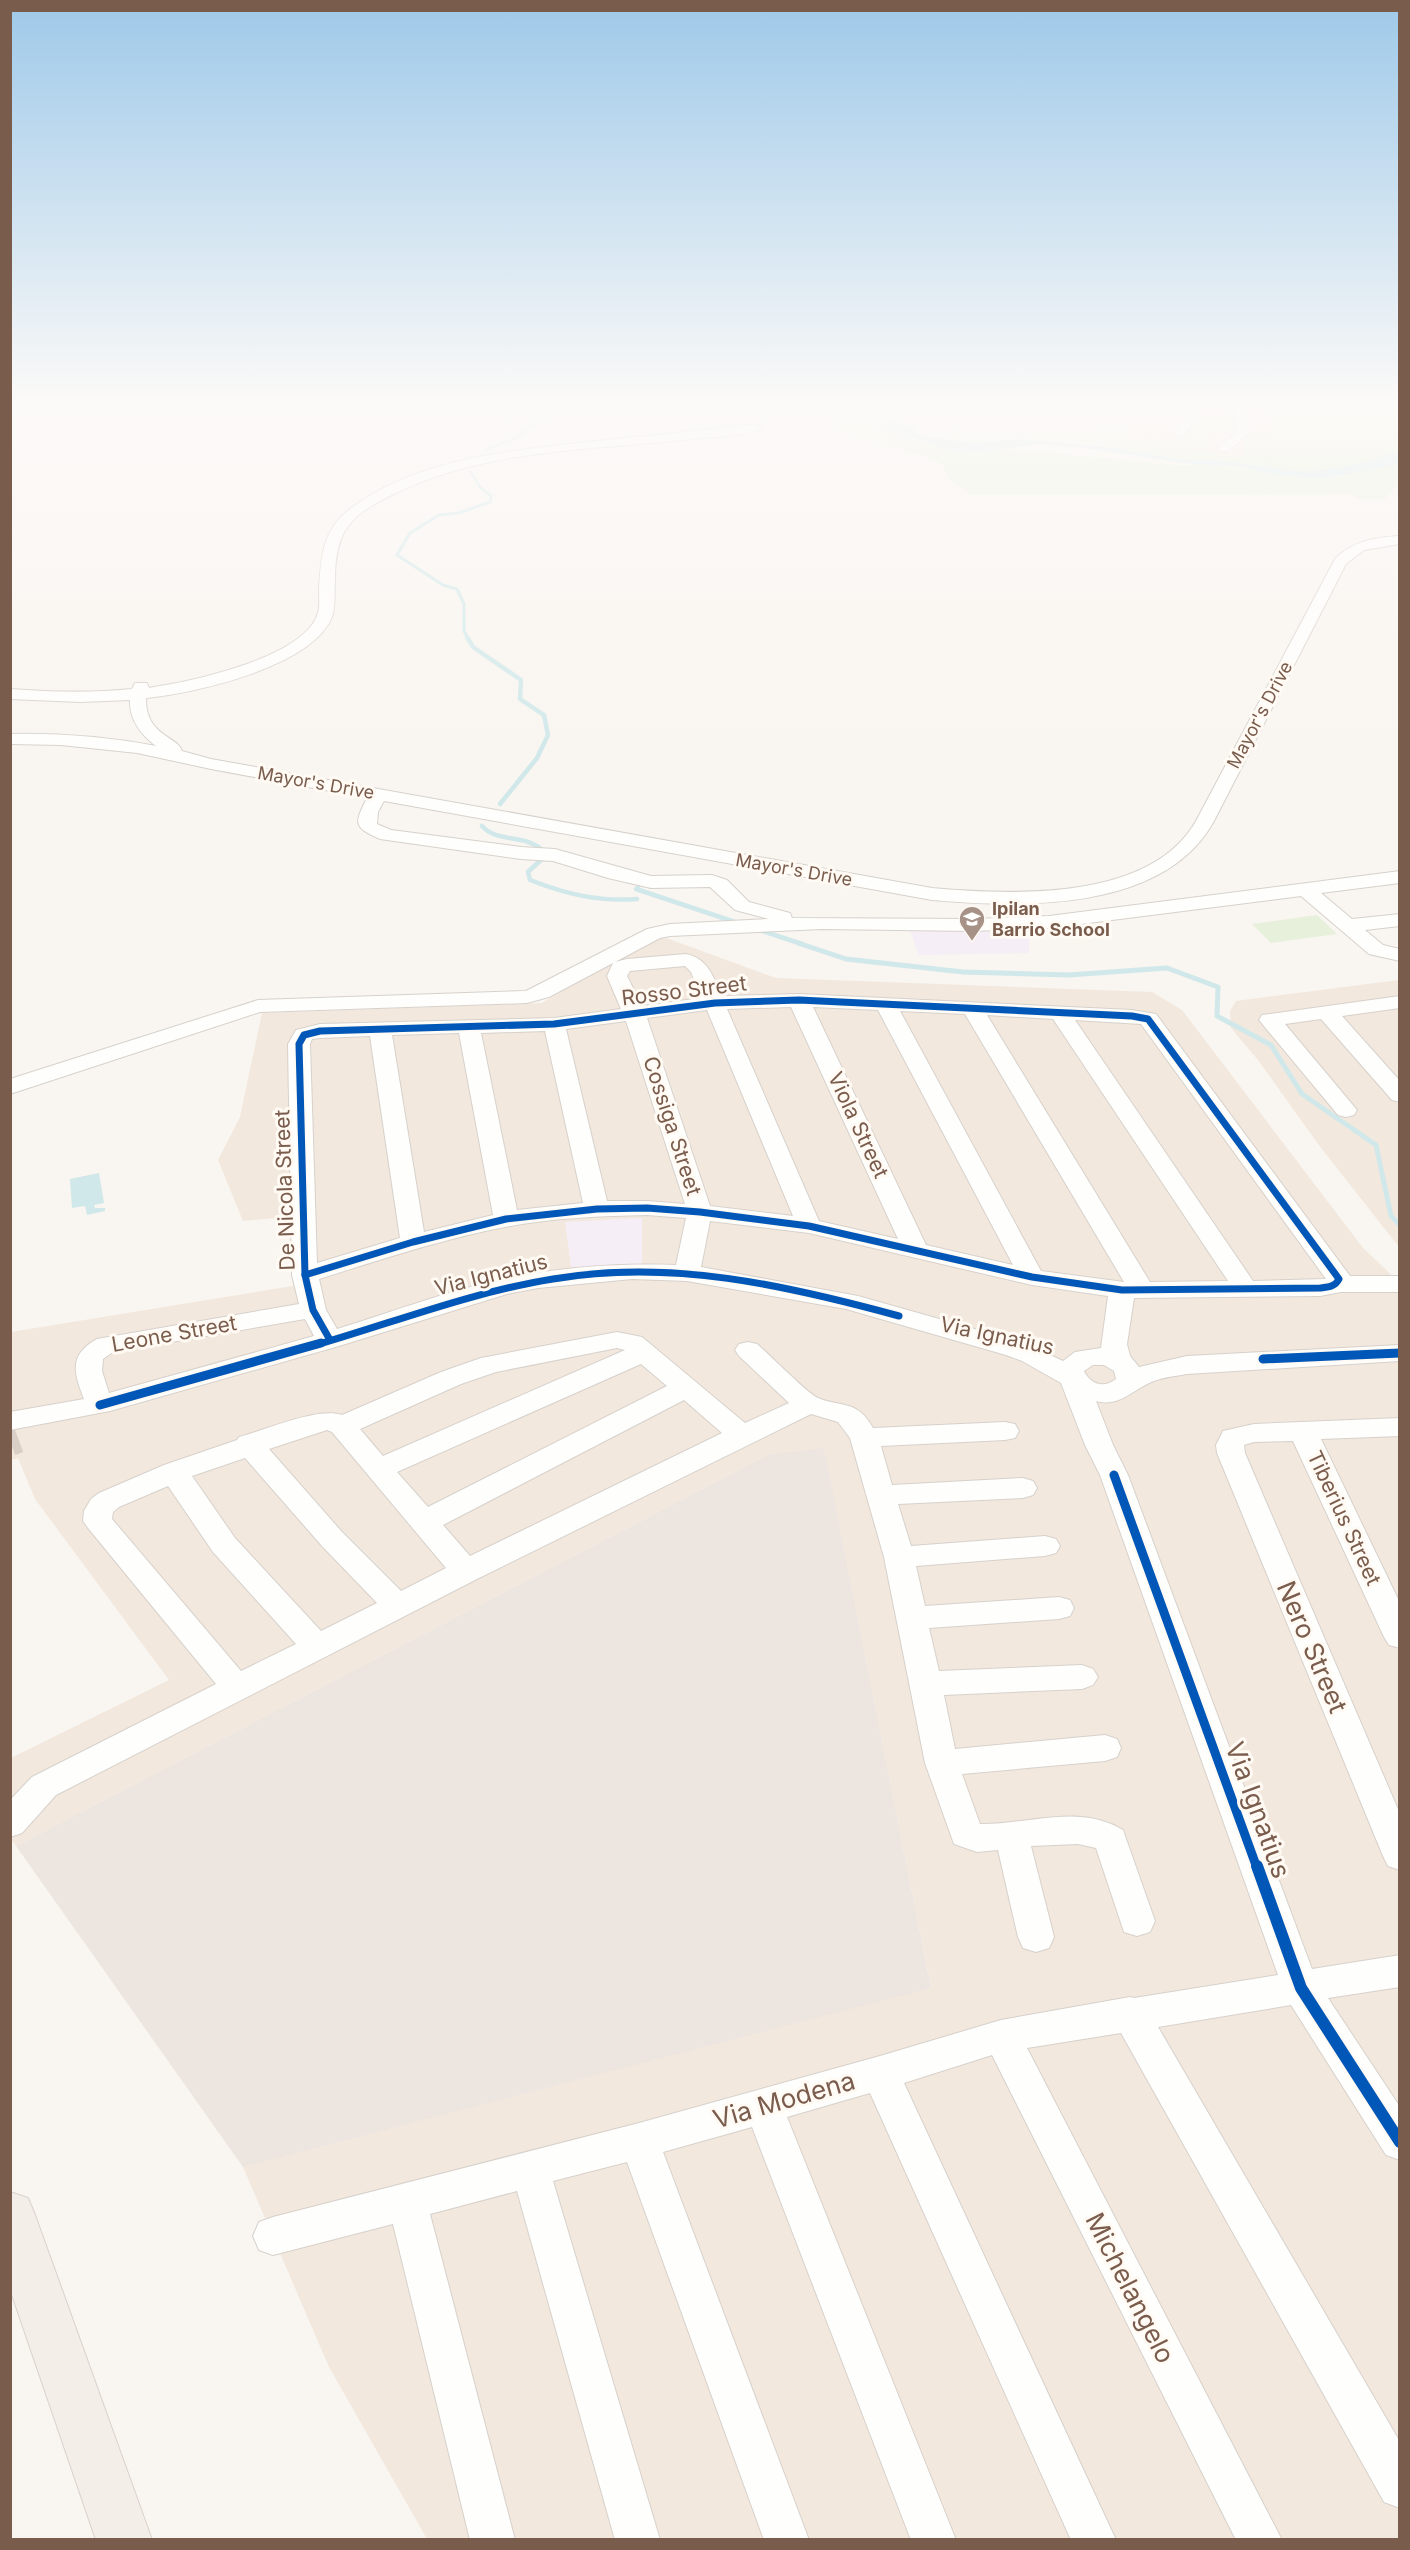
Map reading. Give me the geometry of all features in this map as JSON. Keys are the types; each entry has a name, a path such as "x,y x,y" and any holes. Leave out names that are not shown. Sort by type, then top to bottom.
{"main road":[{"path":"10,2215 124,2540"}],"street":[{"path":"10,687 71,690 140,689 214,672 262,655 295,633 307,620 311,603 314,550 322,532 330,522"},
{"path":"10,694 78,697 192,684 231,674 277,656 304,640 319,626 326,612 327,550 332,538 345,522"},
{"name":"Mayor's Drive","path":"10,739 94,742 182,755 211,764 932,894 1006,898 1052,896 1099,888 1143,875 1162,866 1191,843 1212,809 1340,562 1348,553 1360,547 1400,540"},
{"path":"140,689 140,719 146,729 162,743 182,755"},
{"path":"378,794 369,812 368,827 387,835 521,853 555,855 615,874 651,882 712,881 720,884 738,902 750,909 822,923"},
{"path":"10,1087 258,1006 527,997 542,993 654,933 697,928 822,923 973,925 1049,922 1400,877"},
{"path":"1304,888 1376,950 1400,954"},
{"path":"1346,926 1400,920"},
{"name":"Cossiga Street","path":"687,1273 700,1212 635,1015 617,973 621,967 636,963 675,960 692,962 700,970 715,1003"},
{"name":"Rosso Street","path":"304,1035 320,1031 554,1024 715,1003 800,1000 1141,1017 1153,1022 1337,1273 1339,1279 1337,1284"},
{"name":"Viola Street","path":"800,1000 916,1251"},
{"path":"715,1003 809,1226"},
{"path":"885,1004 1032,1277"},
{"path":"1346,1110 1270,1020 1326,1012 1396,1007"},
{"path":"972,1008 1132,1290 1114,1365 1101,1394 1091,1392 1073,1380 1070,1371 1078,1360 1114,1365 1163,1369 1263,1359 1400,1353"},
{"path":"1059,1012 1246,1289"},
{"path":"1326,1012 1400,1095"},
{"path":"554,1024 597,1209"},
{"path":"469,1027 506,1219"},
{"path":"380,1030 413,1242"},
{"name":"De Nicola Street","path":"304,1035 299,1044 305,1275 313,1310 330,1340"},
{"path":"305,1275 413,1242 506,1219 597,1209 647,1208 700,1212 809,1226 1032,1277 1132,1290 1320,1288 1337,1284 1400,1284"},
{"name":"Via Ignatius","path":"15,1429 330,1340 453,1301 538,1280 632,1271 687,1273 849,1302 1015,1349 1073,1380 1099,1445 1114,1475 1300,1988 1400,2142"},
{"name":"Leone Street","path":"100,1405 87,1368 88,1360 98,1348 313,1310"},
{"name":"Via Ignatius","path":"899,1316 1114,1365 1111,1405 1107,1422 1114,1475"},
{"path":"342,1426 450,1378 491,1364 617,1340 633,1342 741,1435"},
{"path":"748,1350 808,1405 831,1409 848,1416 858,1426 864,1438 899,1557 942,1763 966,1834 982,1839 1011,1835 1089,1831 1105,1834 1111,1840 1137,1922"},
{"path":"379,1469 645,1352"},
{"path":"424,1522 686,1388"},
{"path":"10,1823 44,1785 238,1689 466,1571 741,1435 808,1405"},
{"path":"238,1689 98,1521 96,1513 100,1506 174,1472 249,1444 323,1421 330,1421 342,1426 466,1571"},
{"path":"864,1438 1005,1431"},
{"path":"1303,1431 1396,1434"},
{"name":"Nero Street","path":"1303,1431 1254,1433 1233,1438 1230,1445 1231,1453 1400,1856"},
{"name":"Tiberius Street","path":"1303,1431 1400,1637"},
{"path":"249,1444 332,1539 398,1606"},
{"path":"174,1472 224,1545 318,1647"},
{"path":"881,1495 1023,1488"},
{"path":"899,1557 1045,1546"},
{"path":"910,1618 1059,1608"},
{"path":"925,1684 1082,1677"},
{"path":"942,1763 1105,1748"},
{"path":"1011,1835 1036,1937"},
{"name":"Via Modena","path":"273,2236 639,2141 880,2073 1001,2036 1130,2013 1400,1971"},
{"path":"1130,2013 1400,2486"},
{"name":"Michelangelo","path":"1001,2036 1260,2540"},
{"path":"880,2073 1094,2540"},
{"path":"764,2106 934,2540"},
{"path":"639,2141 787,2540"},
{"path":"530,2169 638,2540"},
{"path":"407,2201 493,2540"}],"shaded area":[{"name":"Ipilan Barrio School","path":"964,927 1029,930 1029,953 919,955 909,928"},
{"path":"658,935 776,978 1152,992 1182,1010 1363,1248 1399,1282 1399,2539 427,2539 329,2367 243,2167 931,1987 824,1449 768,1455 16,1846 11,1839 11,1758 169,1680 35,1499 18,1458 11,1460 11,1332 293,1286 288,1217 243,1221 218,1160 240,1117 262,1013 542,1003"},
{"path":"1399,980 1399,1247 1318,1144 1258,1060 1231,1028 1230,1011 1236,1001"},
{"path":"642,1218 642,1263 571,1267 565,1222"},
{"path":"824,1448 931,1988 243,2167 16,1846 768,1455"}],"green space":[{"path":"1317,915 1337,934 1271,943 1252,924"}],"water":[{"path":"99,1173 104,1203 94,1205 95,1208 105,1208 105,1211 87,1215 85,1206 72,1208 70,1179"}],"waterway":[{"path":"428,522 410,533 397,555 443,585 457,589 464,604 464,631 468,638"},
{"path":"467,637 473,647 521,680 520,699 544,715 548,735 537,758 500,804"},
{"path":"482,826 496,835 529,842 544,852"},
{"path":"544,857 528,872 530,880 582,896 637,899"},
{"path":"638,888 636,889 738,923"},
{"path":"759,930 802,944"},
{"path":"798,943 846,959 963,972 1069,975 1167,968 1218,987 1217,1016 1271,1045 1302,1094 1376,1145 1391,1216 1400,1225"}],"tunnel":[{"path":"10,1441 18,1438"}],"cycle path":[{"path":"305,1275 413,1242 506,1219 597,1209 647,1208 700,1212 809,1226 1032,1277 1122,1290 1320,1288 1334,1286 1339,1279 1148,1019 1132,1016 799,1000 715,1003 554,1024 320,1031 304,1035 299,1044 305,1275 313,1310 330,1340"},
{"path":"100,1405 303,1348 479,1295 553,1279 591,1274 664,1271 732,1278 801,1291 899,1316"},
{"path":"1263,1359 1400,1353"},
{"path":"1114,1475 1301,1988 1400,2142"}],"place":[{"name":"Ipilan Barrio School","path":"972,942"}]}
